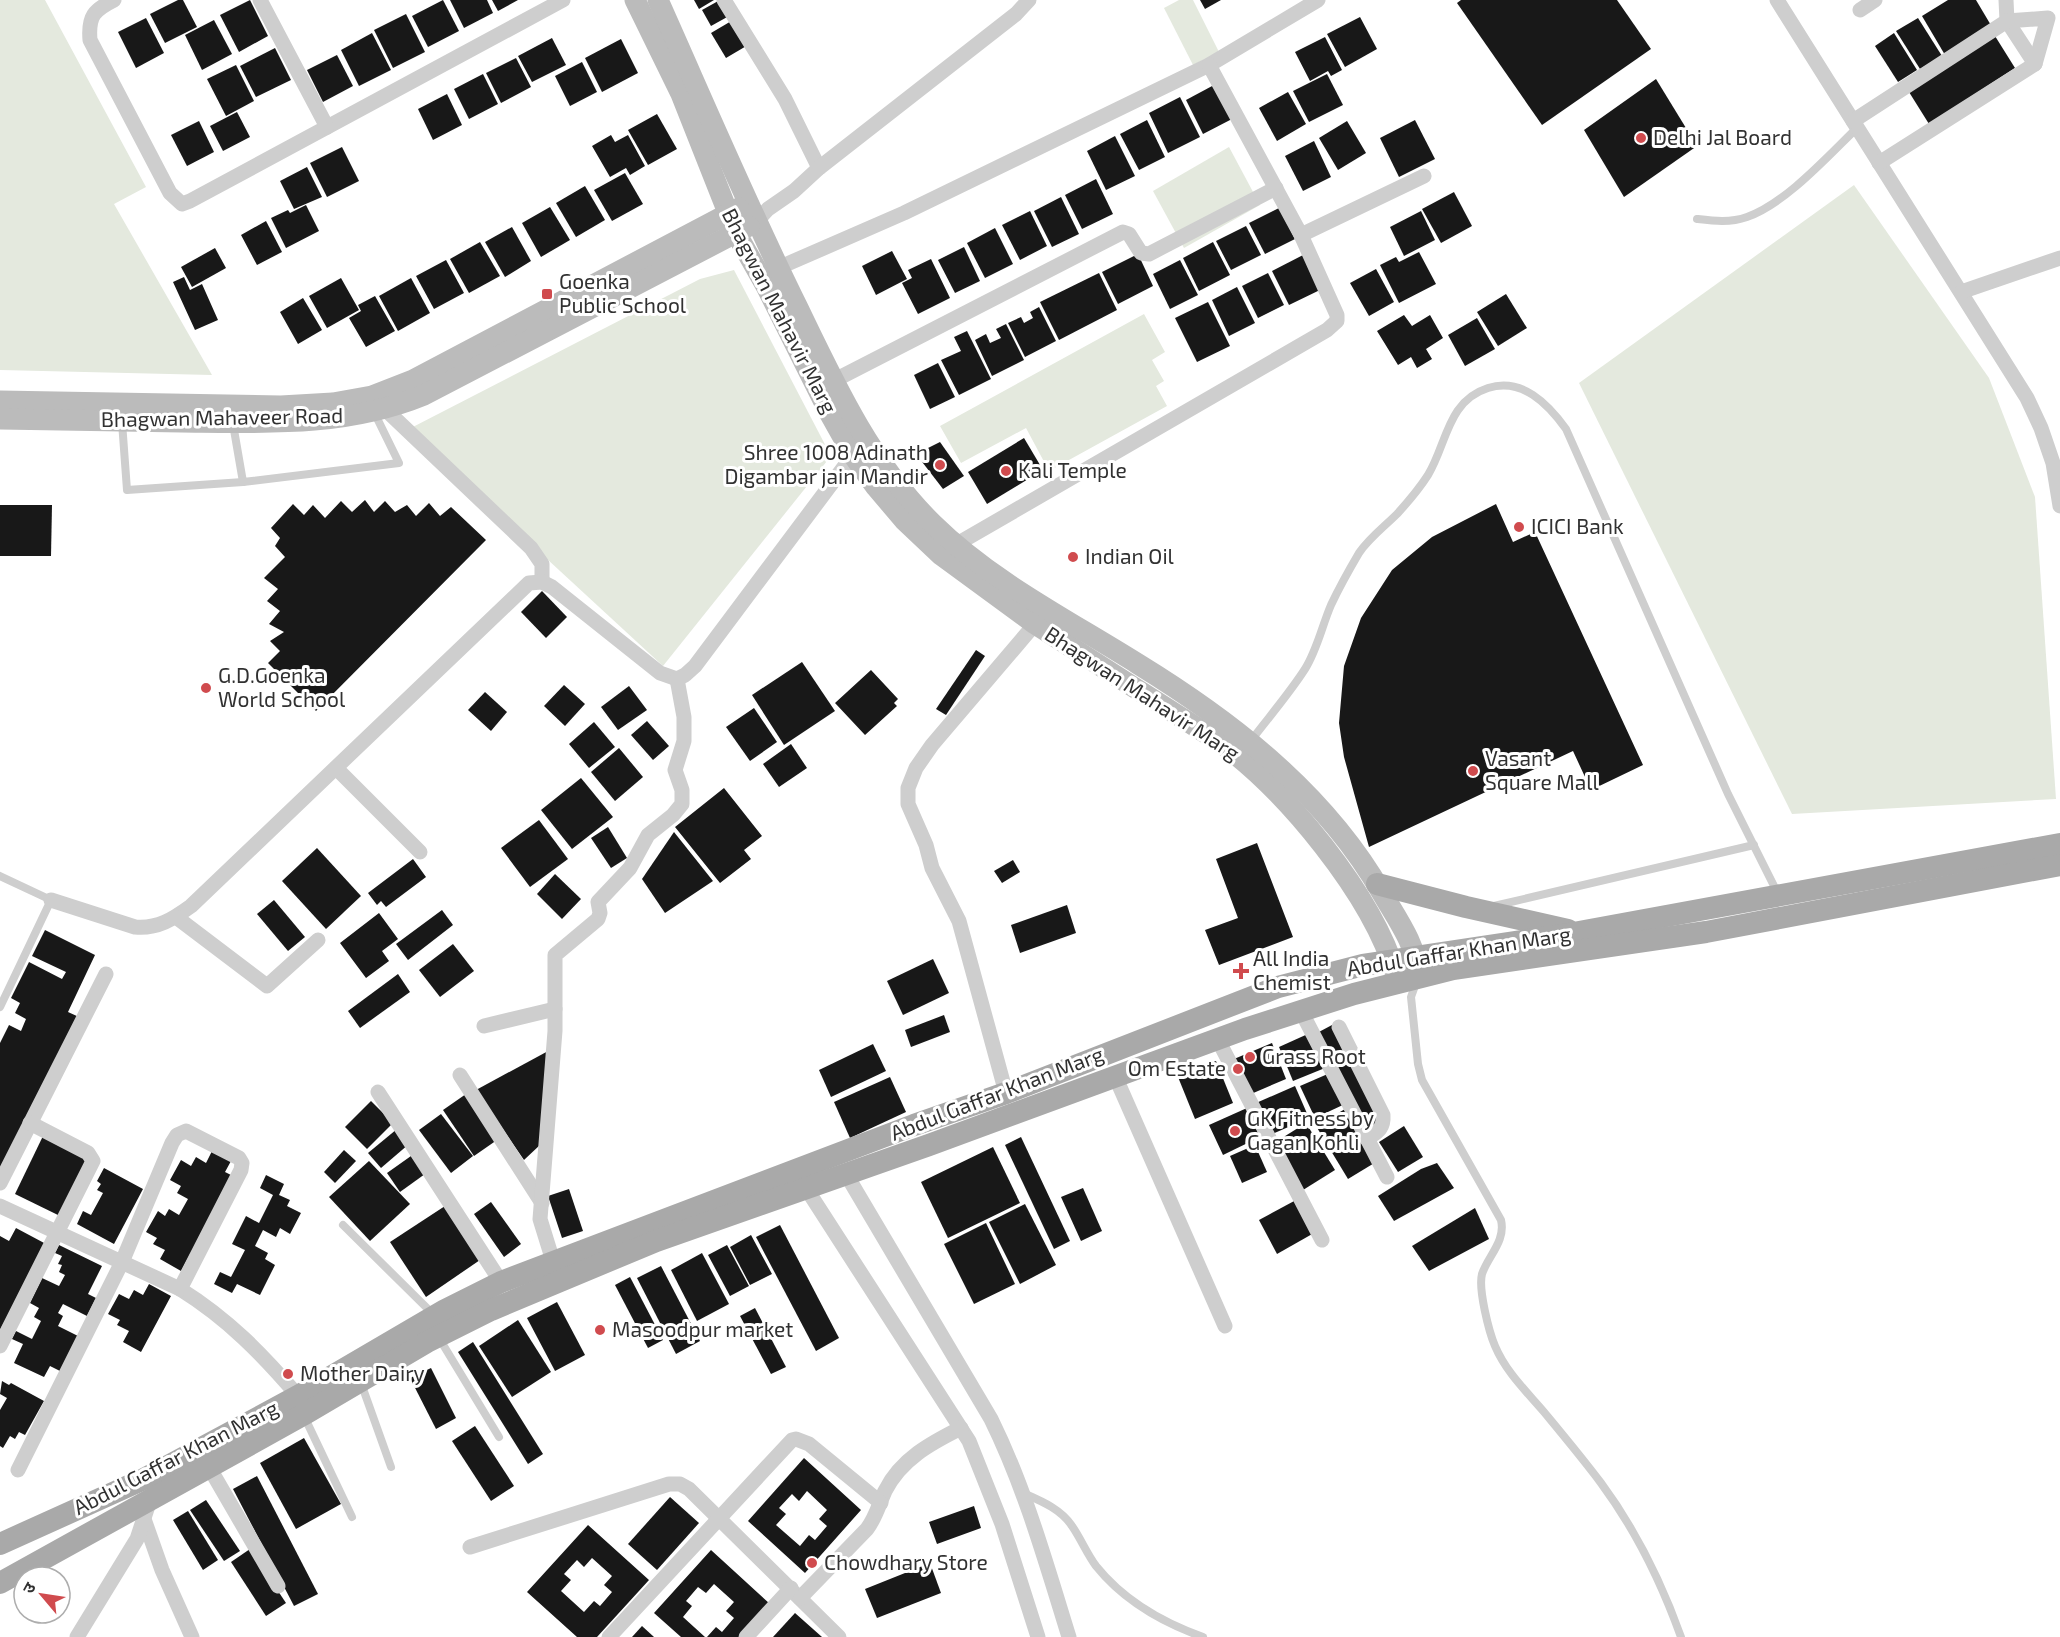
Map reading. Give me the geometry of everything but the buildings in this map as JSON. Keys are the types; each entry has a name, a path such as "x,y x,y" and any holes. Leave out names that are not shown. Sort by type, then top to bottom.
{"main road":[{"name":"Abdul Gaffar Khan Marg","path":"0,1583 147,1499 436,1326 491,1310 656,1241 1217,1038 1407,974 1579,932 2060,844"},
{"name":"Abdul Gaffar Khan Marg","path":"0,1544 147,1499 209,1467 301,1405 360,1382 501,1282 1006,1093 1278,987 1363,965 1407,974 1728,928 2060,865"},
{"path":"1377,884 1478,910 1579,932"}],"street":[{"path":"114,0 98,9 91,18 90,40 170,193 182,204 563,0"},
{"path":"260,0 327,127"},
{"name":"Bhagwan Mahavir Marg","path":"635,0 681,94 732,223 854,455 876,487 940,555 1039,615 1173,686 1272,760 1328,816 1377,884 1407,974"},
{"name":"Bhagwan Mahavir Marg","path":"658,0 778,268 833,381 867,442 892,478 932,523 999,577 1039,615 1239,756 1276,790 1351,884 1407,974"},
{"path":"724,0 785,99 819,168"},
{"path":"753,212 768,209 794,190 1016,14 1029,0"},
{"path":"778,268 904,213 1209,65 1318,0"},
{"path":"1777,0 2027,398 2041,428 2053,463 2060,506"},
{"path":"1860,10 1875,0"},
{"path":"2006,0 2007,21 2035,64"},
{"path":"1855,124 2007,21 2048,18 2035,64 1879,163"},
{"path":"957,544 1332,327 1337,321 1337,315 1302,235 1209,65"},
{"path":"1302,235 1424,176"},
{"path":"833,381 1123,232 1129,234 1141,253 1149,254 1276,188"},
{"name":"Bhagwan Mahaveer Road","path":"0,402 281,406 333,403 372,396 413,380 753,212"},
{"name":"Bhagwan Mahaveer Road","path":"0,419 311,421 338,419 379,411 424,395 732,223"},
{"path":"1961,292 2060,258"},
{"path":"379,411 531,548 542,564 542,582"},
{"path":"51,900 135,927 161,926 176,917 192,906 529,583 542,582 552,587 660,673 677,679 685,675 695,666 854,455"},
{"path":"1006,1093 959,921 932,868 926,845 908,804 908,788 916,768 932,745 1039,615"},
{"path":"553,1261 540,1219 555,1031 555,955 598,919 600,913 598,902 633,864 648,835 673,815 682,804 682,790 675,770 684,741 684,717 677,679"},
{"path":"336,768 420,852"},
{"path":"176,917 267,986 318,940"},
{"path":"0,1183 106,974"},
{"path":"484,1026 555,1009"},
{"path":"1301,1011 1387,1177"},
{"path":"1340,1027 1383,1115 1384,1124 1379,1131 1366,1139"},
{"path":"1217,1038 1322,1240"},
{"path":"460,1075 542,1203"},
{"path":"1115,1076 1225,1326"},
{"path":"378,1092 501,1282"},
{"path":"0,1346 92,1165 92,1158 88,1153 30,1123"},
{"path":"18,1470 122,1262 172,1143 181,1132 192,1133 239,1158 242,1163 241,1170 180,1289"},
{"path":"846,1174 991,1419 1006,1449 1069,1637"},
{"path":"806,1188 961,1428 979,1462 1038,1637"},
{"path":"0,1206 180,1289 216,1313 251,1343 301,1405"},
{"path":"746,1637 867,1529 875,1519 885,1492 903,1466 934,1442 961,1428"},
{"path":"609,1637 787,1443 796,1439 809,1444 881,1503"},
{"path":"209,1467 278,1586"},
{"path":"470,1546 669,1484 680,1484 689,1489 839,1637"},
{"path":"147,1499 162,1570 192,1637"},
{"name":"Abdul Gaffar Khan Marg","path":"78,1637 132,1548 147,1499"},
{"path":"89,1621 95,1637"}],"lane":[{"path":"1697,219 1730,221 1765,209 1786,194 1855,124"},
{"path":"1250,742 1306,667 1331,605 1360,551 1397,514 1427,476 1443,445 1450,421 1457,410 1477,393 1489,387 1519,388 1530,392 1546,404 1566,429 1728,794 1779,896"},
{"path":"122,421 127,490 243,482 399,463 379,411"},
{"path":"232,422 243,482"},
{"path":"1478,910 1754,845"},
{"path":"0,876 51,900 0,1007"},
{"path":"1407,974 1422,1080 1503,1227 1481,1281 1495,1346 1510,1373 1621,1512 1645,1555 1681,1637"},
{"path":"343,1225 436,1326 499,1437"},
{"path":"360,1382 391,1467"},
{"path":"301,1405 352,1516"},
{"path":"1022,1492 1046,1503 1063,1515 1095,1564 1109,1581 1137,1605 1179,1629 1203,1637"}],"shaded area":[{"path":"0,0 45,0 146,187 114,204 212,375 0,370"},
{"path":"1179,0 1193,0 1219,52 1193,65 1164,8"},
{"path":"1229,147 1260,205 1184,248 1153,191"},
{"path":"1854,185 1989,378 2035,497 2056,799 1792,814 1579,383"},
{"path":"734,270 831,456 663,666 407,430 700,279"},
{"path":"1144,314 1165,352 1152,360 1164,381 1156,386 1167,406 1049,471 1026,428 961,463 940,426"}],"place":[{"name":"Delhi Jal Board","path":"1641,138"},
{"name":"Goenka Public School","path":"547,294"},
{"name":"Shree 1008 Adinath Digambar jain Mandir","path":"940,465"},
{"name":"Kali Temple","path":"1006,471"},
{"name":"ICICI Bank","path":"1519,527"},
{"name":"Indian Oil","path":"1073,557"},
{"name":"G.D.Goenka World School","path":"206,688"},
{"name":"Vasant Square Mall","path":"1473,771"},
{"name":"All India Chemist","path":"1241,971"},
{"name":"Grass Root","path":"1250,1057"},
{"name":"Om Estate","path":"1238,1069"},
{"name":"GK Fitness by Gagan Kohli","path":"1235,1131"},
{"name":"Masoodpur market","path":"600,1330"},
{"name":"Mother Dairy","path":"288,1374"},
{"name":"Chowdhary Store","path":"812,1563"}]}
